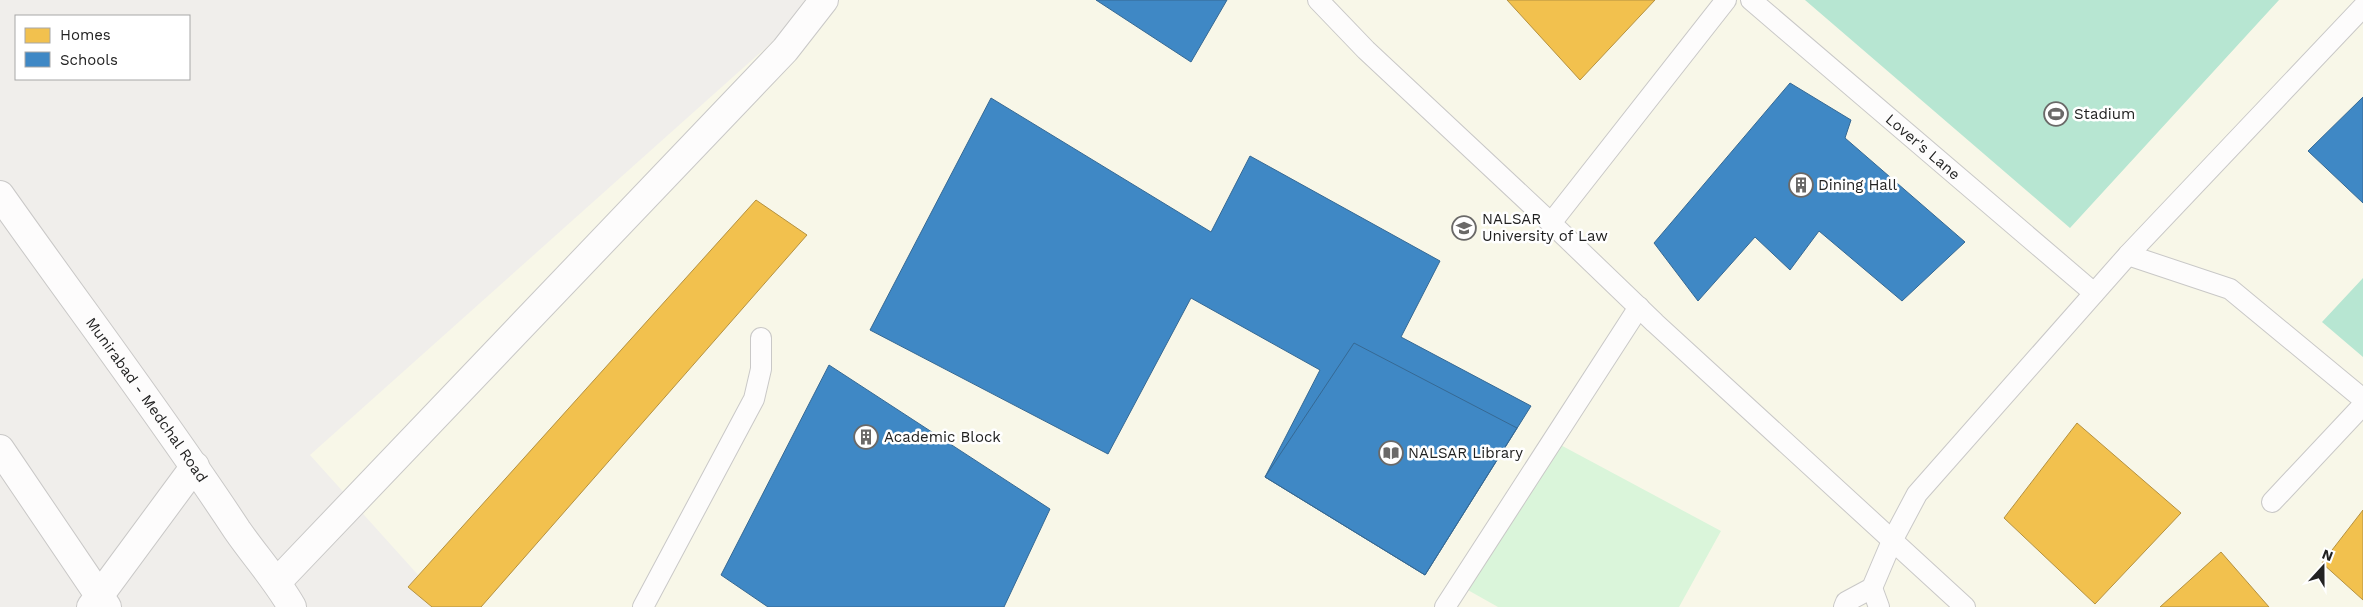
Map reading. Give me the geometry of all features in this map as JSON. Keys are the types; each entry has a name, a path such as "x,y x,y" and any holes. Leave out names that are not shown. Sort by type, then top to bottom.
{"street":[{"path":"277,582 785,50 824,0"},
{"name":"Munirabad - Medchal Road","path":"0,195 195,466 240,535 277,582 292,607"},
{"path":"0,449 100,604 195,466"}],"lane":[{"path":"1318,0 1366,50 1551,222 1639,307 1964,607"},
{"path":"1551,222 1726,0"},
{"name":"Lover's Lane","path":"1751,0 2094,293"},
{"path":"1844,607 1846,602 1872,588 1892,540 1916,494 2128,255 2363,7"},
{"path":"2128,255 2230,289 2363,399"},
{"path":"1445,607 1639,307"},
{"path":"643,607 754,399 761,369 761,338"},
{"path":"2272,502 2363,405"},
{"path":"1872,588 1879,607"}],"shaded area":[{"name":"NALSAR University of Law","path":"819,0 2363,0 2363,607 447,607 310,455"}],"green space":[{"name":"Stadium","path":"1805,0 2279,0 2070,228"},
{"path":"2363,278 2363,357 2322,322"},
{"path":"1555,442 1721,531 1679,607 1498,607 1466,589"}],"building: Homes":[{"path":"1507,0 1655,0 1580,80"},
{"path":"756,200 807,235 481,607 432,607 408,587"},
{"path":"2077,423 2181,513 2095,604 2004,518"},
{"path":"2363,510 2363,600 2322,563"},
{"path":"2221,552 2269,607 2160,607"}],"building: Schools":[{"path":"1096,0 1227,0 1191,62"},
{"name":"Dining Hall","path":"1790,83 1851,120 1845,138 1965,242 1902,301 1819,231 1790,270 1755,237 1698,301 1654,243"},
{"path":"2363,97 2363,203 2308,151"},
{"path":"991,98 1211,232 1250,156 1440,261 1401,337 1531,406 1425,575 1265,477 1320,370 1191,298 1108,454 870,330"},
{"name":"NALSAR Library","path":"1354,343 1517,428 1425,575 1265,477"},
{"name":"Academic Block","path":"829,365 1050,509 1004,607 768,607 721,575"}],"place":[{"name":"Stadium","path":"2056,114"},
{"name":"Dining Hall","path":"1801,185"},
{"name":"NALSAR University of Law","path":"1464,228"},
{"name":"Academic Block","path":"866,437"},
{"name":"NALSAR Library","path":"1391,453"}]}
